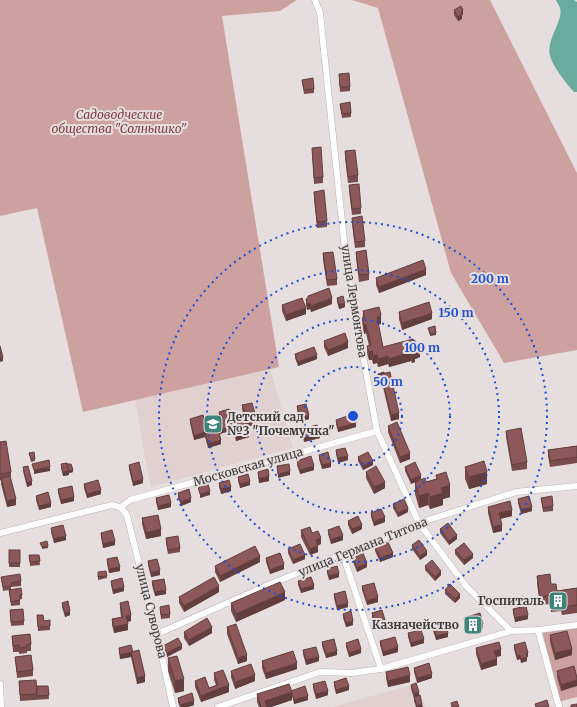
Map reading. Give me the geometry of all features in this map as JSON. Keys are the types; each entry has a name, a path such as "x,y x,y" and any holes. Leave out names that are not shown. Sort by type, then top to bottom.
{"street":[{"name":"улица Лермонтова","path":"315,0 320,13 347,269 377,431 419,523 466,586 511,631"},
{"name":"Московская улица","path":"0,533 112,505 121,507 130,500 377,431"},
{"name":"улица Германа Титова","path":"157,634 266,586 419,523 516,492 577,486"},
{"name":"улица Суворова","path":"121,507 127,516 157,634 173,707"},
{"path":"343,555 381,669"},
{"path":"218,707 320,672 352,672 381,669 511,631 538,630 577,625"},
{"path":"538,630 559,707"},
{"path":"0,684 2,707"}],"shaded area":[{"path":"556,0 574,0 577,2 577,92 574,92 564,80 550,56 550,43 561,13"},
{"name":"Детский сад №3 \"Почемучка\"","path":"270,369 293,448 151,487 135,400"},
{"path":"414,684 418,685 425,707 333,707"}],"green space":[{"name":"Садоводческие общества \"Солнышко\"","path":"0,0 297,0 280,11 222,16 279,367 83,412 37,208 0,216"},
{"path":"352,0 490,0 577,173 577,350 504,363 451,273 378,8"},
{"path":"577,625 577,697 558,702 538,630"}],"building":[{"path":"461,6 463,10 461,12 462,14 458,17 454,10"},
{"path":"349,73 350,87 340,87 339,74"},
{"path":"313,78 314,89 304,90 302,80"},
{"path":"350,102 351,113 342,114 340,104"},
{"path":"321,147 323,177 314,178 312,148"},
{"path":"355,150 358,175 348,177 345,151"},
{"path":"359,184 361,208 352,209 349,185"},
{"path":"324,190 327,221 317,222 314,192"},
{"path":"362,216 365,241 355,242 352,218"},
{"path":"366,250 369,274 359,275 356,252"},
{"path":"333,252 337,279 327,280 323,253"},
{"path":"423,260 426,269 379,287 376,278"},
{"path":"329,288 332,298 311,306 310,303 307,304 306,299 308,296"},
{"path":"343,296 345,303 339,305 337,298"},
{"path":"302,298 306,308 286,315 282,305"},
{"path":"429,302 432,313 402,323 399,312"},
{"path":"379,307 381,315 377,317 383,347 413,339 415,345 418,344 420,349 414,351 415,354 412,355 411,352 389,359 388,356 378,359 377,355 373,356 372,351 369,352 367,346 371,345 366,325 364,325 362,318 365,318 363,311"},
{"path":"435,326 436,333 430,334 428,328"},
{"path":"345,333 348,342 328,350 324,341"},
{"path":"0,346 3,357 0,358"},
{"path":"314,347 317,355 298,362 295,354"},
{"path":"384,372 381,374 382,381 379,382 378,374"},
{"path":"390,372 399,413 391,415 381,374"},
{"path":"252,403 257,420 247,423 249,433 236,437 233,426 218,430 221,440 208,444 205,432 194,436 190,419 203,415 207,427 222,423 219,412 229,409 232,420 246,416 242,405"},
{"path":"306,404 309,415 300,418 297,406"},
{"path":"353,414 356,423 338,428 336,420"},
{"path":"397,422 410,453 400,457 388,426"},
{"path":"317,425 320,434 304,438 302,429"},
{"path":"521,428 527,462 512,465 506,431"},
{"path":"6,441 11,472 0,474 0,442"},
{"path":"577,446 577,457 550,461 548,450"},
{"path":"345,448 348,456 338,458 336,450"},
{"path":"34,452 35,459 31,459 29,453"},
{"path":"328,452 331,463 322,465 319,455"},
{"path":"368,452 373,461 363,466 358,457"},
{"path":"311,456 314,466 300,470 297,461"},
{"path":"49,460 50,467 34,470 32,464"},
{"path":"484,461 487,472 469,477 465,467"},
{"path":"139,462 143,479 133,482 129,465"},
{"path":"415,462 421,475 411,480 405,467"},
{"path":"67,463 69,471 63,472 61,464"},
{"path":"67,464 71,464 73,470 69,471"},
{"path":"289,464 290,471 278,474 277,466"},
{"path":"28,466 32,481 27,483 23,467"},
{"path":"376,466 385,482 374,487 366,472"},
{"path":"268,469 269,476 259,479 258,472"},
{"path":"446,472 450,485 441,488 443,493 430,497 428,493 419,496 415,482 425,478 426,482 437,479 436,475"},
{"path":"248,474 250,481 240,484 238,477"},
{"path":"10,476 16,499 7,501 1,478"},
{"path":"98,480 101,490 87,494 84,484"},
{"path":"229,480 231,487 221,489 219,483"},
{"path":"208,484 210,491 200,494 198,487"},
{"path":"72,486 74,497 61,500 58,489"},
{"path":"189,489 191,498 181,502 178,493"},
{"path":"48,492 51,503 39,506 36,496"},
{"path":"169,495 171,503 158,506 156,498"},
{"path":"529,496 532,507 521,510 518,499"},
{"path":"552,496 553,506 543,508 541,498"},
{"path":"404,499 408,508 398,513 393,504"},
{"path":"510,501 512,510 499,513 502,525 493,527 488,507"},
{"path":"381,509 385,517 374,522 371,513"},
{"path":"158,515 161,529 146,533 142,518"},
{"path":"358,516 362,525 352,529 348,521"},
{"path":"448,523 457,535 449,541 440,529"},
{"path":"63,525 66,536 54,539 51,528"},
{"path":"339,526 343,535 331,540 328,530"},
{"path":"310,527 312,533 318,531 321,538 316,540 318,546 310,549 301,530"},
{"path":"112,530 115,541 103,544 101,533"},
{"path":"178,536 180,548 168,550 166,538"},
{"path":"419,540 427,551 420,556 412,545"},
{"path":"47,541 48,546 42,547 40,543"},
{"path":"388,542 393,553 380,558 375,547"},
{"path":"464,543 473,554 464,560 455,550"},
{"path":"300,544 305,555 293,560 288,549"},
{"path":"255,546 260,556 220,576 215,566"},
{"path":"9,550 20,550 20,563 9,563"},
{"path":"280,553 284,564 270,570 266,558"},
{"path":"363,553 367,563 357,568 353,558"},
{"path":"29,555 39,555 40,561 30,562"},
{"path":"117,557 120,567 109,569 107,559"},
{"path":"157,559 160,570 151,573 148,561"},
{"path":"432,560 441,571 435,577 425,566"},
{"path":"337,566 339,573 329,576 327,569"},
{"path":"106,571 107,576 98,577 98,572"},
{"path":"20,574 21,581 11,583 11,586 3,587 1,577"},
{"path":"550,574 551,584 556,584 557,591 577,588 577,605 562,607 561,603 551,604 550,595 540,597 537,576"},
{"path":"214,577 219,586 184,606 179,597"},
{"path":"311,577 314,585 301,589 298,581"},
{"path":"122,578 124,587 113,590 111,581"},
{"path":"164,579 166,590 155,592 152,581"},
{"path":"280,582 285,592 236,614 231,603"},
{"path":"374,583 378,597 367,601 362,586"},
{"path":"450,584 460,594 455,599 445,590"},
{"path":"21,588 22,595 20,595 20,600 11,602 9,590"},
{"path":"345,591 348,603 337,606 334,594"},
{"path":"523,596 524,604 520,604 519,597"},
{"path":"68,601 70,611 65,613 62,603"},
{"path":"128,601 131,615 126,616 128,624 114,627 112,619 123,617 120,603"},
{"path":"169,605 170,614 161,615 160,607"},
{"path":"526,606 528,615 515,618 513,609"},
{"path":"23,609 24,621 11,622 10,610"},
{"path":"382,610 385,620 375,623 372,613"},
{"path":"351,611 353,621 346,623 343,614"},
{"path":"480,613 483,624 467,628 464,618"},
{"path":"37,615 43,615 44,621 50,620 50,626 38,627"},
{"path":"207,618 212,627 189,640 184,632"},
{"path":"445,623 448,633 436,636 433,626"},
{"path":"236,624 247,655 238,658 227,627"},
{"path":"421,630 424,639 411,643 408,633"},
{"path":"567,631 572,649 555,653 550,635"},
{"path":"30,634 31,644 26,645 27,647 19,648 19,645 13,646 12,636"},
{"path":"395,637 398,647 383,652 380,641"},
{"path":"178,638 182,645 167,653 163,646"},
{"path":"334,639 337,651 326,654 322,642"},
{"path":"358,639 361,649 349,653 346,643"},
{"path":"499,642 501,649 494,651 497,659 481,664 476,648"},
{"path":"525,642 528,653 526,653 527,657 521,659 520,655 517,656 514,645"},
{"path":"131,645 133,652 120,655 119,648"},
{"path":"316,647 319,657 306,660 303,650"},
{"path":"139,650 145,676 137,678 131,652"},
{"path":"293,651 297,663 266,673 262,661"},
{"path":"31,655 33,670 17,672 15,657"},
{"path":"177,656 184,679 175,681 168,658"},
{"path":"429,663 432,674 417,678 414,668"},
{"path":"251,664 255,675 235,682 231,671"},
{"path":"574,666 577,680 561,685 557,671"},
{"path":"408,667 410,675 388,681 386,672"},
{"path":"223,670 229,685 201,696 195,681 205,677 209,688 218,685 214,673"},
{"path":"346,678 349,686 336,690 334,682"},
{"path":"36,680 37,694 20,695 19,681"},
{"path":"325,681 328,691 316,694 313,684"},
{"path":"416,683 419,692 414,694 411,685"},
{"path":"289,684 292,692 265,701 267,707 261,707 257,694"},
{"path":"37,686 48,686 49,695 37,696"},
{"path":"305,686 308,696 294,700 291,691"},
{"path":"192,693 194,701 180,705 178,698"},
{"path":"420,695 422,704 417,706 414,697"},
{"path":"547,700 549,707 536,707 535,704"},
{"path":"457,701 459,707 452,707 451,703"},
{"path":"577,704 577,707 571,707 571,705"}],"place":[{"name":"Детский сад №3 \"Почемучка\"","path":"213,424"},
{"name":"Госпиталь","path":"558,601"},
{"name":"Казначейство","path":"473,625"}]}
